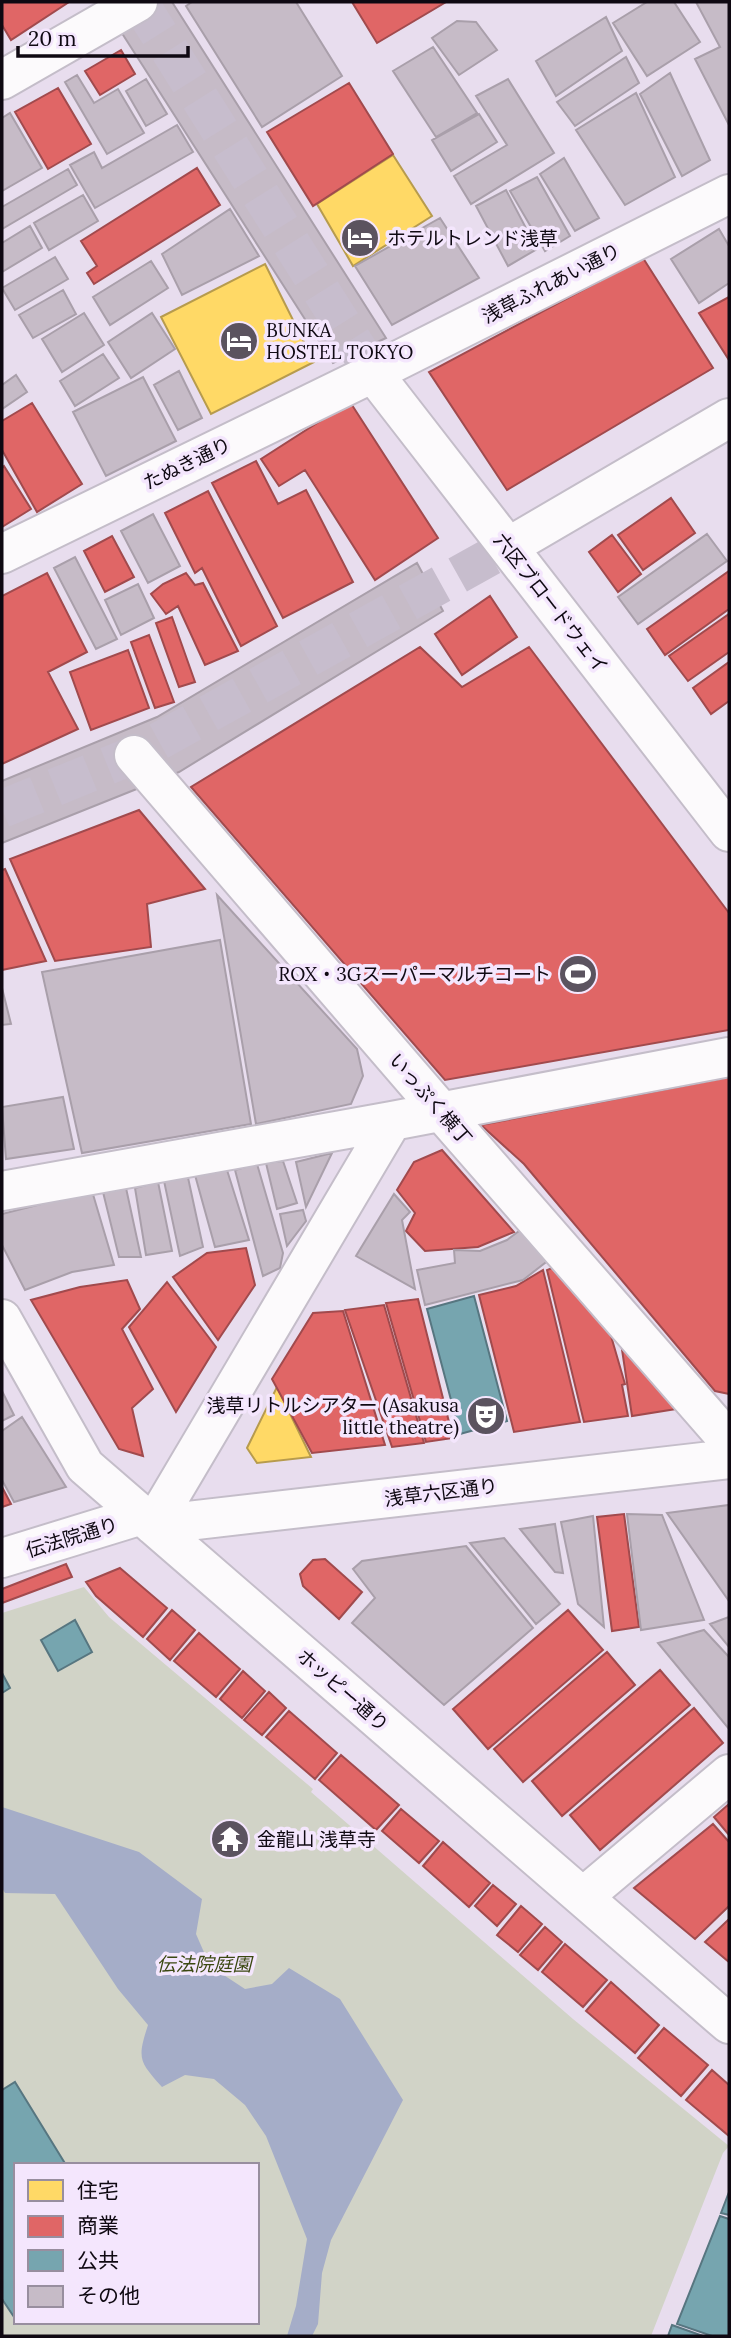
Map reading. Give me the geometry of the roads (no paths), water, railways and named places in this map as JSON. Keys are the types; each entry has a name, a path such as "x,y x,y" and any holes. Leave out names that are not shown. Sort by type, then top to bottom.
{"street":[{"path":"2,80 138,2"},
{"name":"浅草ふれあい通り","path":"373,373 729,194"},
{"name":"六区ブロードウェイ","path":"373,373 729,832"},
{"name":"たぬき通り","path":"2,554 373,373"},
{"path":"508,547 729,418"},
{"name":"いっぷく横丁","path":"134,755 729,1441"},
{"path":"2,1191 391,1121 729,1056"},
{"path":"148,1520 391,1121"},
{"name":"ホッピー通り","path":"2,1319 85,1466 729,2024"},
{"name":"浅草六区通り","path":"148,1520 729,1459"},
{"name":"伝法院通り","path":"2,1558 148,1520"},
{"path":"583,1897 729,1774"}],"water":[{"path":"2,1807 139,1852 202,1899 196,1934 210,1966 245,1989 272,1984 289,1968 340,1999 403,2100 331,2240 322,2273 318,2324 312,2336 287,2336 296,2306 307,2239 266,2136 245,2105 214,2079 185,2075 162,2087 142,2059 142,2045 148,2025 118,1989 55,1894 5,1893 2,1888"}],"tunnel":[{"path":"139,2 373,373"},
{"path":"2,809 134,755 508,547"}],"place":[{"name":"ホテルトレンド浅草","path":"360,238"},
{"name":"BUNKA HOSTEL TOKYO","path":"239,341"},
{"name":"ROX・3Gスーパーマルチコート","path":"578,974"},
{"name":"浅草リトルシアター (Asakusa little theatre)","path":"486,1416"},
{"name":"金龍山 浅草寺","path":"230,1839"}],"park label":[{"name":"伝法院庭園","path":"204,1964"}]}
